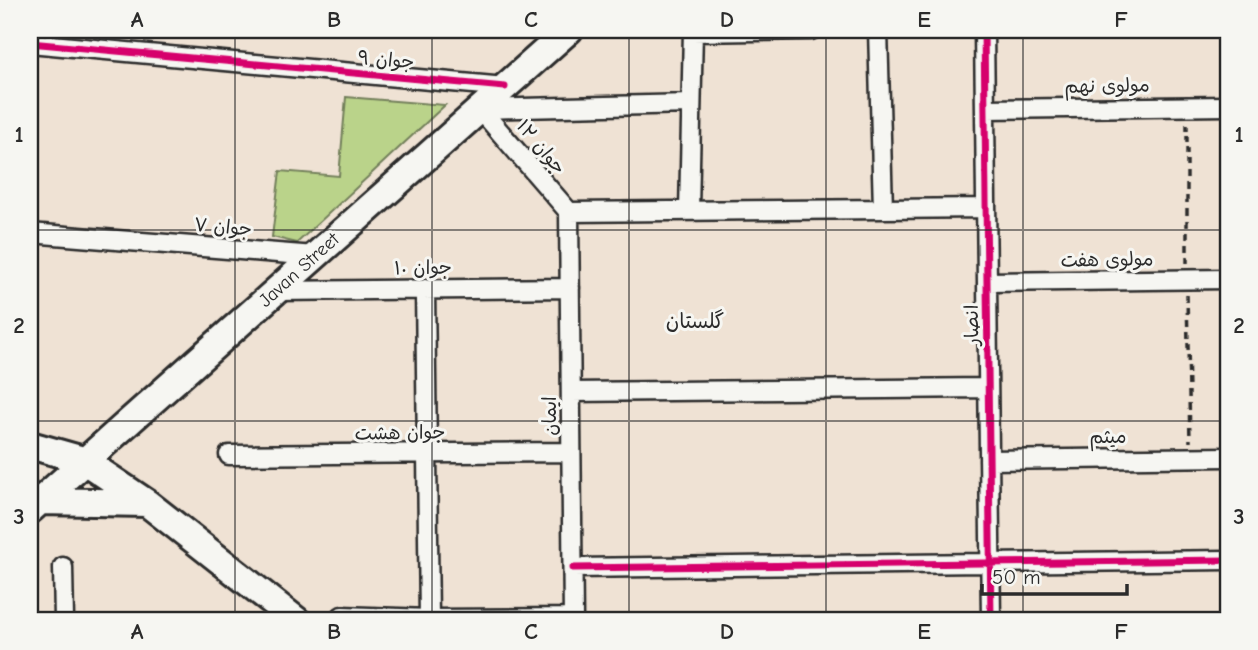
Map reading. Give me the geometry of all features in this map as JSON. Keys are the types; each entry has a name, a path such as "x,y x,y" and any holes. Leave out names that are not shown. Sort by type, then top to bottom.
{"main road":[{"name":"Javan Street","path":"33,503 315,257 569,30"},
{"path":"30,445 83,460 147,503 296,620"},
{"path":"33,503 147,503"}],"street":[{"path":"690,211 693,31 811,30"},
{"path":"878,30 883,209"},
{"name":"انصار","path":"984,30 991,620"},
{"name":"جوان ۹","path":"30,43 505,86"},
{"path":"480,109 691,104"},
{"name":"مولوی نهم","path":"985,109 1228,106"},
{"name":"جوان ۱۲","path":"480,109 569,212"},
{"path":"569,212 986,208"},
{"name":"ایمان","path":"569,212 573,619"},
{"name":"جوان ۷","path":"30,233 127,239 315,257"},
{"name":"مولوی هفت","path":"987,282 1228,279"},
{"name":"جوان ۱۰","path":"276,291 570,288"},
{"path":"425,289 429,619"},
{"path":"571,392 988,388"},
{"name":"جوان هشت","path":"229,455 571,452"},
{"name":"میثم","path":"989,460 1228,457"},
{"path":"573,568 1228,560"},
{"path":"63,567 64,620"},
{"path":"342,616 573,619"}],"green space":[{"path":"346,97 445,105 297,243 272,237 280,171 339,176"}],"cycle path":[{"path":"984,30 991,620"},
{"path":"30,43 505,87"},
{"path":"573,568 1228,560"}],"district":[{"name":"گلستان","path":"695,321"}]}
